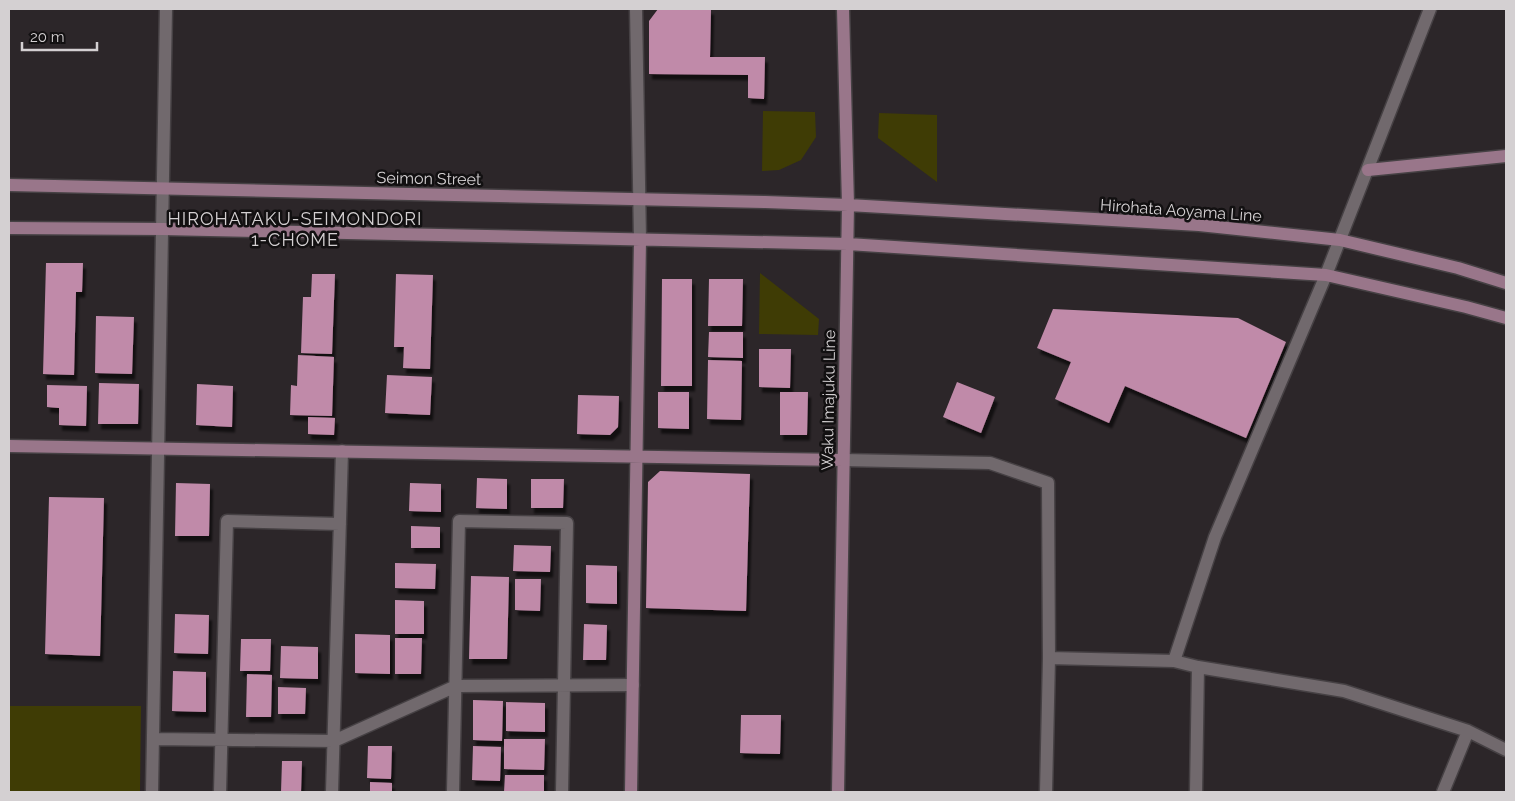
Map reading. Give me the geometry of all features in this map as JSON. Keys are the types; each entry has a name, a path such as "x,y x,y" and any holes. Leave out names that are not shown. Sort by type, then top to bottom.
{"street":[{"path":"152,792 166,9"},
{"path":"631,792 638,456 640,240 636,9"},
{"name":"Waku Imajuku Line","path":"838,792 848,244 843,9"},
{"path":"1174,661 1215,536 1326,275 1430,9"},
{"path":"1368,170 1506,156"},
{"name":"Seimon Street","path":"9,185 848,205"},
{"name":"Hirohata Aoyama Line","path":"848,205 1199,225 1340,240 1458,268 1506,283"},
{"path":"9,228 162,229 848,244 1326,275 1506,318"},
{"path":"9,446 990,463 1048,483 1049,658 1046,792"},
{"path":"332,792 342,451"},
{"path":"220,792 227,521 340,524"},
{"path":"454,792 459,521 567,523 562,792"},
{"path":"1049,658 1174,661 1198,667 1344,690 1468,731 1506,750"},
{"path":"1196,792 1198,667"},
{"path":"154,739 334,741 456,686 633,685"},
{"path":"1443,792 1468,731"}],"shaded area":[{"path":"763,111 815,112 816,137 801,160 779,170 762,171"},
{"path":"879,113 937,115 937,182 878,138"},
{"path":"760,273 819,319 818,335 759,334"},
{"path":"9,706 141,706 140,792 9,792"}],"building":[{"path":"658,9 711,9 710,57 765,57 764,99 748,98 748,75 649,74 649,21"},
{"path":"46,263 83,263 82,292 76,292 74,375 43,374"},
{"path":"312,274 335,274 332,354 301,353 303,297 311,297"},
{"path":"396,274 433,275 430,369 403,368 404,347 394,347"},
{"path":"662,279 692,279 692,386 661,386"},
{"path":"709,279 743,279 742,326 708,326"},
{"path":"1053,309 1238,318 1286,342 1246,438 1125,386 1109,423 1055,399 1071,362 1037,348"},
{"path":"96,316 134,317 132,374 95,373"},
{"path":"709,332 743,332 743,358 708,357"},
{"path":"759,349 791,349 790,388 759,387"},
{"path":"298,355 334,357 332,416 290,415 291,385 297,386"},
{"path":"708,360 742,361 741,420 707,419"},
{"path":"387,375 432,377 430,415 385,413"},
{"path":"957,382 995,397 981,433 943,417"},
{"path":"99,383 139,384 138,424 98,424"},
{"path":"197,384 233,386 232,427 196,425"},
{"path":"47,385 87,386 86,426 59,425 59,408 47,407"},
{"path":"658,392 689,392 689,429 658,428"},
{"path":"780,392 808,392 807,435 780,435"},
{"path":"578,395 619,396 618,427 610,435 577,434"},
{"path":"308,417 335,418 334,435 308,434"},
{"path":"660,471 750,474 746,611 646,608 648,482"},
{"path":"477,478 507,479 507,509 476,508"},
{"path":"531,479 564,479 563,508 531,508"},
{"path":"176,483 210,484 209,536 175,536"},
{"path":"410,483 441,484 441,512 409,511"},
{"path":"49,497 104,498 100,656 45,654"},
{"path":"411,526 440,527 440,548 411,548"},
{"path":"514,545 551,546 550,572 513,571"},
{"path":"395,563 436,564 435,589 395,588"},
{"path":"586,565 617,566 617,604 586,603"},
{"path":"471,576 509,577 507,659 469,659"},
{"path":"515,579 541,579 540,611 515,610"},
{"path":"395,600 424,601 424,634 395,634"},
{"path":"175,614 209,615 208,654 174,653"},
{"path":"584,624 607,625 606,660 583,660"},
{"path":"355,634 390,635 390,674 355,673"},
{"path":"395,638 422,638 421,674 395,674"},
{"path":"241,639 271,639 270,671 240,671"},
{"path":"281,646 318,647 318,679 280,678"},
{"path":"173,671 206,672 206,712 172,711"},
{"path":"247,674 272,675 271,717 246,717"},
{"path":"278,687 306,688 305,714 278,714"},
{"path":"473,700 503,701 502,741 473,740"},
{"path":"506,702 545,703 545,732 506,731"},
{"path":"741,715 781,715 780,754 740,753"},
{"path":"504,739 545,739 544,770 504,769"},
{"path":"368,746 392,746 391,779 367,778"},
{"path":"473,746 501,747 500,781 472,780"},
{"path":"282,761 302,761 301,792 281,792"},
{"path":"505,775 544,775 544,792 504,792"},
{"path":"370,782 392,783 392,792 370,792"}],"district":[{"name":"HIROHATAKU-SEIMONDORI 1-CHOME","path":"295,229"}]}
